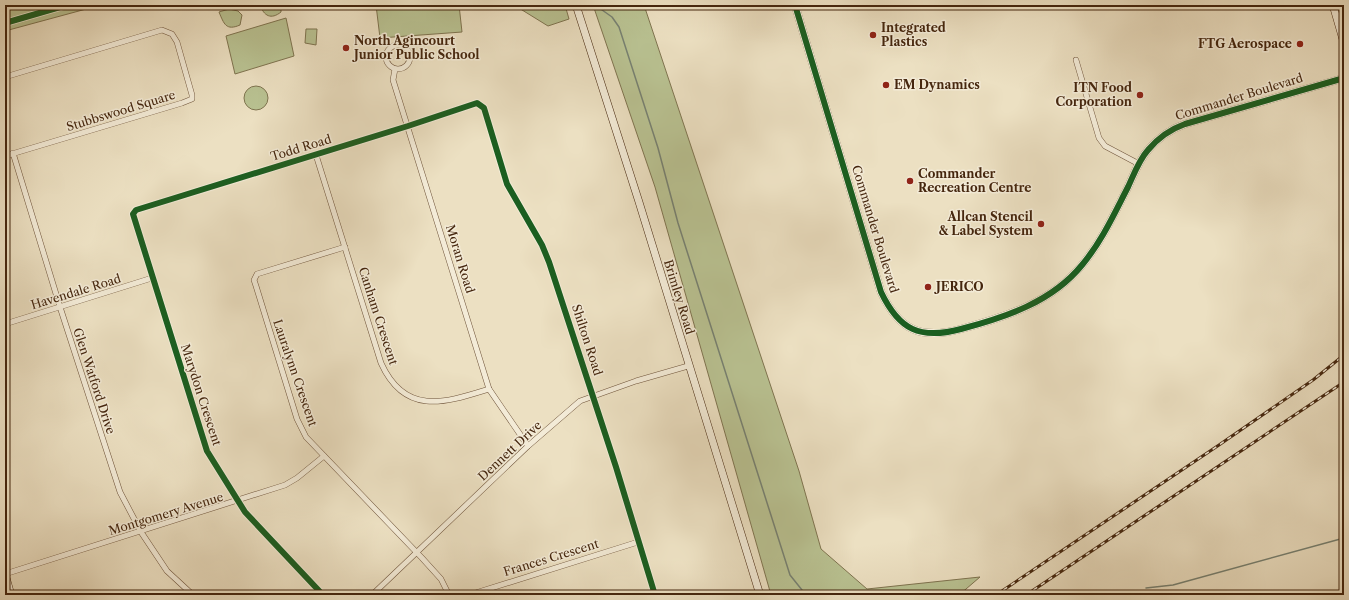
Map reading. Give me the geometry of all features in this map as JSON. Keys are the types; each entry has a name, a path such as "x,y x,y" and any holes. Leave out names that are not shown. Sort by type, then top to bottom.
{"main road":[{"name":"Brimley Road","path":"576,5 639,202 688,366 760,595"},
{"path":"1333,5 1344,42"},
{"path":"5,574 11,595"}],"street":[{"name":"Commander Boulevard","path":"795,5 881,292 889,310 902,323 911,328 930,334 943,334 1027,308 1057,289 1082,266 1103,236 1147,150 1177,127 1344,78"},
{"name":"Stubbswood Square","path":"5,76 162,30 172,34 177,42 192,95 192,99 182,103 5,156"},
{"name":"Moran Road","path":"399,46 408,52 409,61 405,67 395,69 389,65 386,56 389,50 399,46"},
{"path":"1076,60 1099,138 1105,146 1139,164"},
{"name":"Moran Road","path":"395,69 393,80 489,389 528,446"},
{"name":"Todd Road","path":"133,214 136,210 316,155 477,103"},
{"name":"Shilton Road","path":"477,103 484,108 507,184 542,245 616,467 655,595"},
{"name":"Glen Watford Drive","path":"13,154 60,307 120,492 141,532 167,571 193,595"},
{"name":"Canham Crescent","path":"316,155 381,363 386,374 397,388 419,400 439,402 453,400 489,389"},
{"name":"Marydon Crescent","path":"133,214 207,451 237,502 250,518 323,595"},
{"name":"Lauralynn Crescent","path":"345,247 257,274 254,280 297,419 306,437 416,552"},
{"name":"Havendale Road","path":"5,324 152,278"},
{"name":"Dennett Drive","path":"372,595 528,446 580,402 593,396 688,366"},
{"name":"Montgomery Avenue","path":"5,574 285,486 324,456"},
{"name":"Frances Crescent","path":"469,595 638,542"},
{"path":"416,552 441,579 449,595"}],"green space":[{"path":"5,5 101,5 5,31"},
{"path":"260,5 281,5 281,12 274,16 268,16"},
{"path":"376,5 459,5 462,32 380,38"},
{"path":"514,5 565,5 569,19 548,26"},
{"path":"593,5 644,5 799,471 821,549 867,589 980,577 959,595 771,595 655,187"},
{"path":"229,9 238,11 242,15 240,25 229,27 224,23 219,12"},
{"path":"286,18 294,56 235,74 226,36"},
{"path":"306,29 317,29 316,45 305,43"},
{"path":"256,86 265,89 268,98 265,107 256,110 247,107 244,98 247,89"}],"waterway":[{"path":"5,9 19,5"},
{"path":"595,5 612,17 619,27 658,148 678,223 790,575 806,595"},
{"path":"1146,588 1173,585 1344,538"}],"railway":[{"path":"996,595 1219,445 1313,380 1344,355"},
{"path":"1026,595 1344,382"}],"cycle path":[{"path":"5,23 67,5"},
{"path":"795,5 881,292 895,315 903,323 912,329 922,332 947,332 995,319 1027,306 1057,289 1082,265 1102,237 1142,158 1160,138 1170,131 1185,124 1344,78"},
{"path":"323,595 245,512 207,451 133,214 136,210 408,126 477,103 484,108 507,184 542,245 549,262 616,467 655,595"}],"place":[{"name":"Integrated Plastics","path":"873,35"},
{"name":"FTG Aerospace","path":"1300,44"},
{"name":"North Agincourt Junior Public School","path":"346,48"},
{"name":"EM Dynamics","path":"886,85"},
{"name":"ITN Food Corporation","path":"1140,95"},
{"name":"Commander Recreation Centre","path":"910,181"},
{"name":"Allcan Stencil & Label System","path":"1041,224"},
{"name":"JERICO","path":"928,287"}]}
